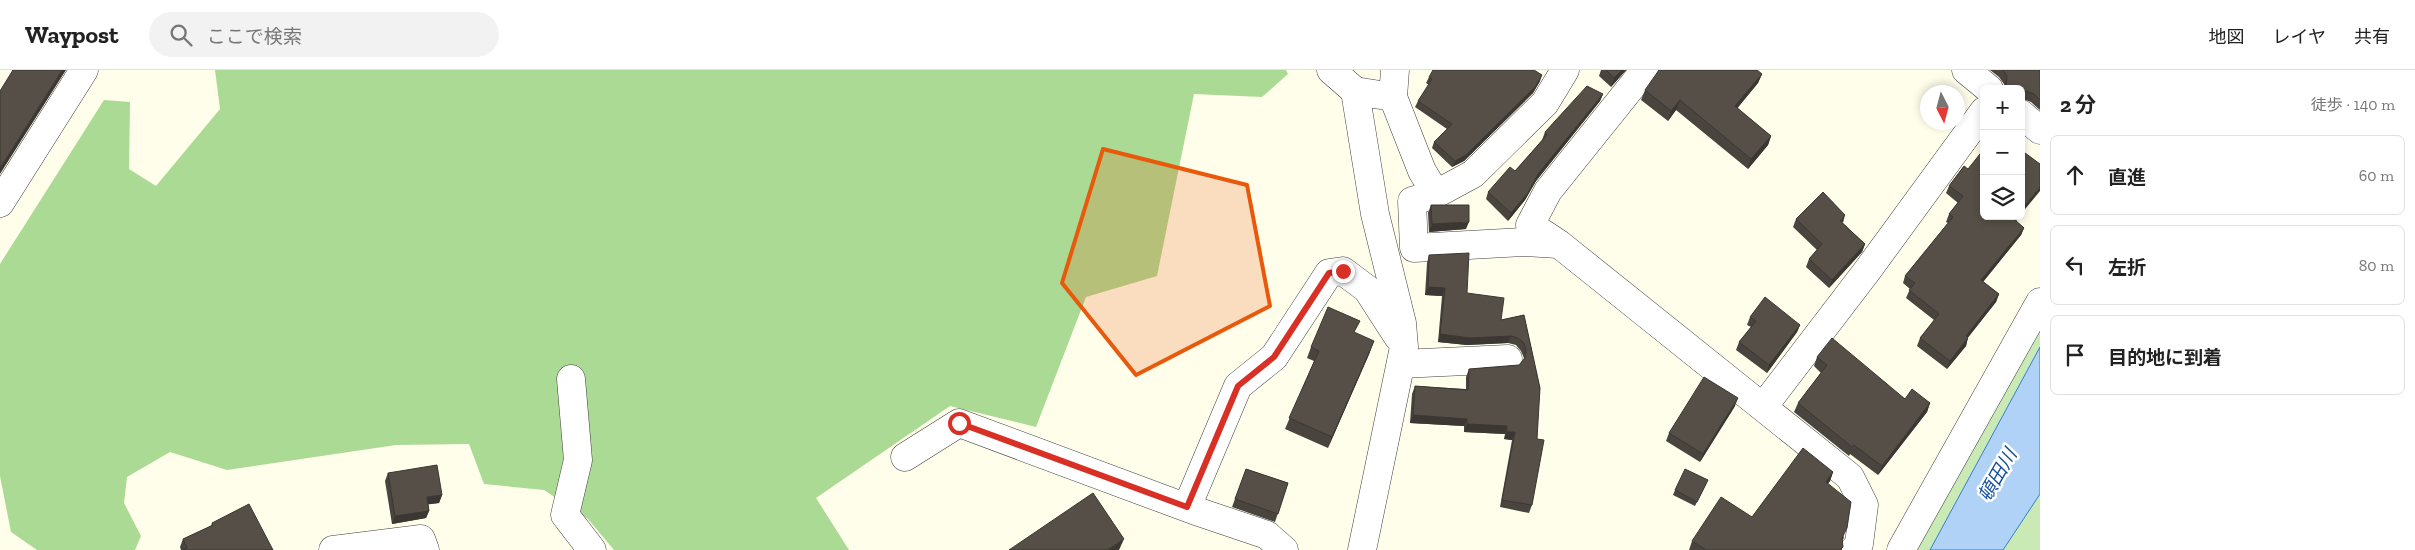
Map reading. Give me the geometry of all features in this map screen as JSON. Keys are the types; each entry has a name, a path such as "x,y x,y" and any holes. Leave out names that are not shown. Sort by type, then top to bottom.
{"street":[{"path":"0,203 84,70"},
{"path":"1330,70 1355,91 1375,214 1402,322 1402,355 1362,550"},
{"path":"1559,244 1523,242 1414,248 1412,201 1436,194 1473,174 1545,103 1566,70"},
{"path":"1645,70 1548,191 1530,224 1559,244 1850,476 1864,504 1859,544 1854,550"},
{"path":"1966,70 1984,85"},
{"path":"1355,91 1394,83 1422,171 1436,194"},
{"path":"1763,407 1867,271 1980,116"},
{"path":"2025,117 2040,130"},
{"path":"1187,507 1238,386 1274,357 1329,273 1343,271 1367,289 1402,355"},
{"path":"1901,550 2040,302"},
{"path":"1402,355 1508,359"},
{"path":"571,379 578,460 565,515 592,550"},
{"path":"905,457 959,423 1267,535 1284,550"},
{"path":"333,550 422,539 425,550"}],"highlighted area":[{"path":"1103,149 1247,185 1270,306 1136,375 1062,283"}],"green space":[{"path":"215,70 1286,70 1288,74 1262,97 1194,94 1157,276 1086,297 1036,427 950,406 816,498 849,550 614,550 588,519 544,490 484,484 469,444 396,445 227,470 170,452 127,477 124,503 141,536 135,550 37,550 11,532 0,476 0,264 104,100 130,102 129,169 156,186 220,109"},
{"path":"2040,316 2040,347 1930,550 1908,550"},
{"path":"2040,494 2040,550 2003,550"}],"water":[{"name":"頓田川","path":"2040,347 2040,494 2003,550 1930,550"}],"building":[{"path":"13,70 62,70 0,168 0,91"},
{"path":"1433,70 1534,70 1542,75 1535,87 1466,155 1455,161 1434,142 1452,124 1418,101 1432,79 1429,77"},
{"path":"1606,70 1622,70 1614,78"},
{"path":"1659,70 1757,70 1762,74 1735,106 1771,136 1751,159 1680,100 1671,111 1645,90"},
{"path":"2003,70 2040,70 2040,100 2034,94 2025,91 2025,85 2006,85 2007,76"},
{"path":"1587,86 1603,94 1538,174 1528,193 1511,213 1488,192 1510,167 1515,171 1547,135 1545,132"},
{"path":"2025,153 2040,164 2040,187 2025,205"},
{"path":"1980,154 1980,220 2015,220 2024,228 1981,280 1999,294 1966,336 1968,338 1950,361 1920,338 1939,314 1909,290 1915,283 1905,276 1953,217 1949,214 1963,196 1949,186 1964,166 1968,169"},
{"path":"1823,192 1845,215 1840,221 1865,244 1832,280 1809,259 1822,244 1796,219"},
{"path":"1431,205 1469,205 1469,222 1432,224"},
{"path":"1469,253 1467,293 1504,298 1501,320 1524,315 1540,388 1537,439 1544,440 1532,505 1502,500 1515,432 1507,432 1507,426 1467,424 1467,419 1413,415 1415,386 1468,390 1469,369 1519,365 1525,358 1526,350 1524,343 1518,338 1511,336 1470,338 1440,334 1445,288 1428,287 1429,255"},
{"path":"1765,297 1800,325 1769,365 1739,342 1756,321 1750,317"},
{"path":"1328,307 1360,321 1354,332 1374,341 1332,437 1289,418 1319,351 1311,347"},
{"path":"1832,338 1905,399 1912,389 1930,403 1882,466 1854,445 1852,447 1798,403 1827,365 1817,357"},
{"path":"1704,377 1738,398 1703,454 1669,433"},
{"path":"1803,448 1833,472 1826,482 1851,502 1847,528 1842,538 1843,547 1840,550 1706,550 1692,541 1721,497 1752,517"},
{"path":"437,465 442,495 427,497 429,511 395,516 388,473"},
{"path":"1246,469 1288,483 1278,514 1235,499"},
{"path":"1685,469 1708,480 1697,502 1675,490"},
{"path":"1093,493 1124,539 1107,550 1009,550"},
{"path":"249,504 273,550 183,550 187,548 183,539 213,525 212,523"}],"route":[{"path":"959,423 1187,507 1238,386 1274,357 1329,273 1343,271"}]}
